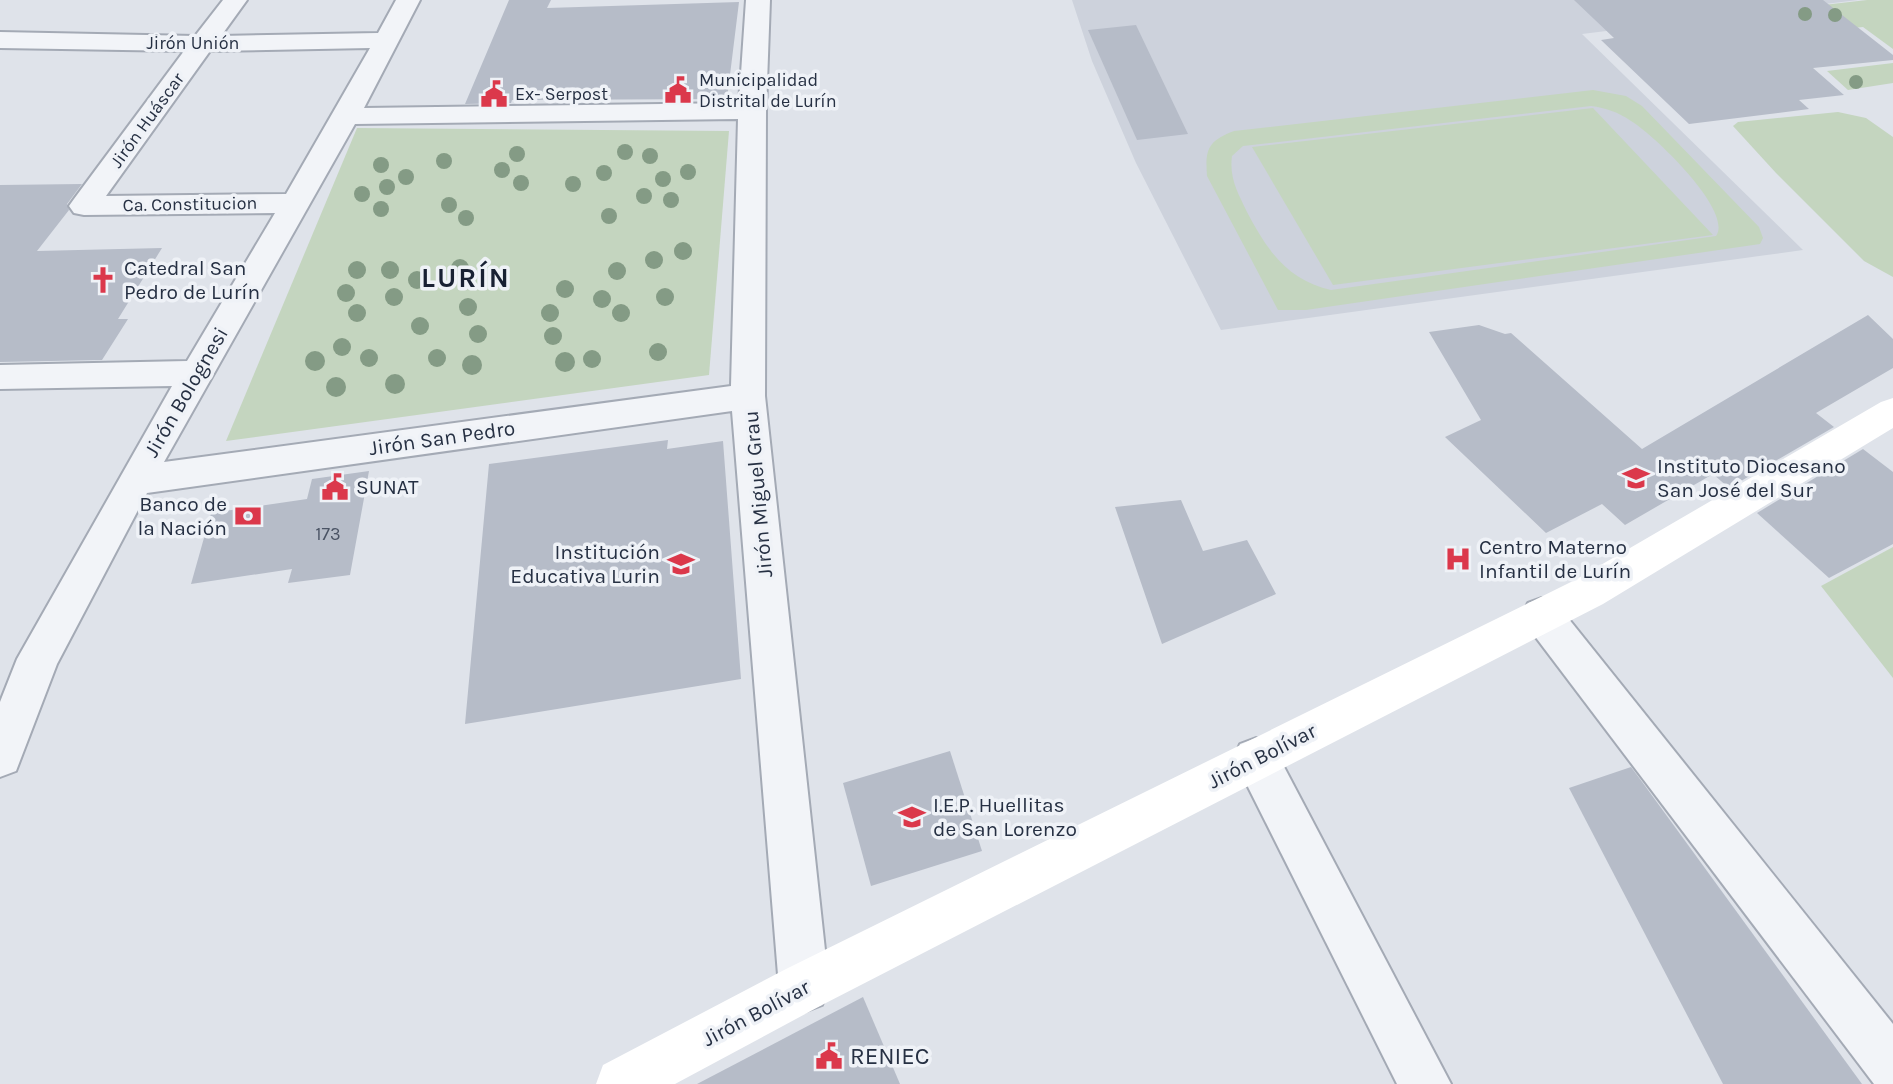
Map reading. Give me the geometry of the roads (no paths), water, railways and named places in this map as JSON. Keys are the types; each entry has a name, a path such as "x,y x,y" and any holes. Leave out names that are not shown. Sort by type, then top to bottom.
{"street":[{"name":"Jirón Huáscar","path":"84,206 235,0"},
{"name":"Jirón Bolognesi","path":"0,756 38,659 135,480 346,116 408,0"},
{"name":"Jirón Miguel Grau","path":"758,0 752,111 748,396 804,987"},
{"name":"Jirón Unión","path":"0,40 203,44 387,40"},
{"path":"346,116 752,111"},
{"name":"Ca. Constitucion","path":"84,206 295,203"},
{"path":"0,377 198,373"},
{"name":"Jirón San Pedro","path":"135,480 748,396"},
{"name":"Jirón Bolívar","path":"622,1084 804,987 1589,592 1893,411"},
{"path":"1542,615 1893,1066"},
{"path":"1256,759 1425,1084"}],"place":[{"name":"Municipalidad Distrital de Lurín","path":"678,90"},
{"name":"Ex- Serpost","path":"494,94"},
{"name":"Catedral San Pedro de Lurín","path":"103,280"},
{"name":"Instituto Diocesano San José del Sur","path":"1636,478"},
{"name":"SUNAT","path":"335,487"},
{"name":"Banco de la Nación","path":"248,516"},
{"name":"Centro Materno Infantil de Lurín","path":"1458,559"},
{"name":"Institución Educativa Lurin","path":"681,564"},
{"name":"I.E.P. Huellitas de San Lorenzo","path":"912,817"},
{"name":"RENIEC","path":"829,1056"}],"district":[{"name":"LURÍN","path":"466,277"}]}
